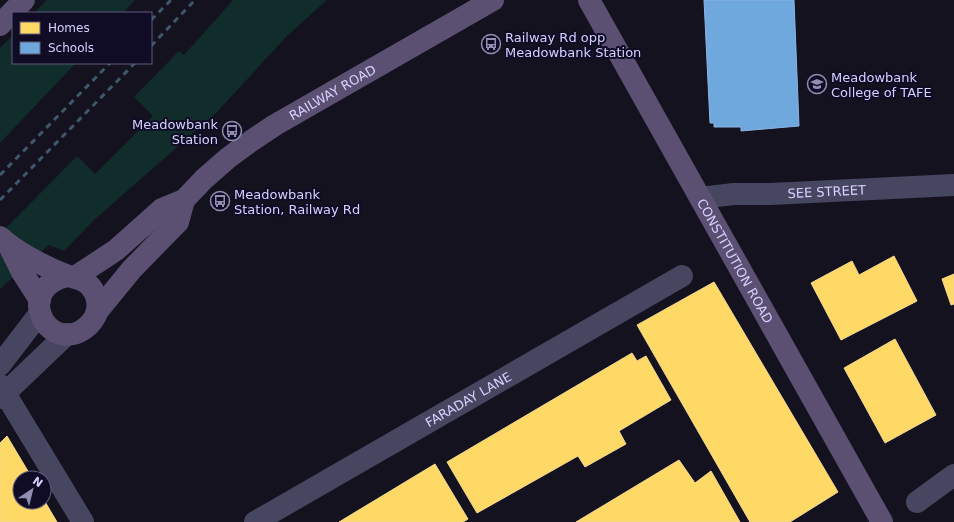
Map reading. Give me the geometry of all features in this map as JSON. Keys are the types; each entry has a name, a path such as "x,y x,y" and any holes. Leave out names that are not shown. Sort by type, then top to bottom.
{"main road":[{"path":"12,12 24,0"},
{"name":"RAILWAY ROAD","path":"71,276 116,250 162,209 184,200 204,179 228,158 275,125 493,0"},
{"name":"CONSTITUTION ROAD","path":"589,0 882,522"},
{"path":"0,25 12,12"},
{"name":"RAILWAY ROAD","path":"96,313 132,269 178,222 184,200"},
{"path":"5,241 28,266 43,321 49,328 67,334 77,333 86,328 92,322 98,303 90,286 83,280 71,276 28,266"},
{"path":"40,306 45,288 51,282 71,276"}],"street":[{"name":"SEE STREET","path":"700,198 734,194 771,194 954,185"},
{"name":"FARADAY LANE","path":"255,522 682,276"},
{"path":"0,365 40,306"},
{"path":"67,334 2,392 83,522"},
{"path":"917,502 954,475"}],"green space":[{"path":"47,0 135,0 124,12 35,12"},
{"path":"233,0 327,0 287,36 217,112 93,221 64,251 49,245 0,289 0,234 77,156 95,174 153,116 134,97 179,51 184,55"},
{"path":"12,36 12,64 75,64 0,143 0,48"}],"building: Homes":[{"path":"894,256 917,301 841,340 811,283 852,261 859,275"},
{"path":"954,274 954,304 951,305 942,279"},
{"path":"714,282 838,492 790,522 750,522 637,325"},
{"path":"895,339 936,415 885,443 844,368"},
{"path":"632,353 637,361 646,356 671,400 619,431 626,444 585,467 578,456 477,513 447,462"},
{"path":"7,436 27,470 12,470 12,510 50,510 57,522 0,522 0,443"},
{"path":"679,460 695,483 711,471 740,522 576,522"},
{"path":"435,464 468,519 463,522 339,522"}],"building: Schools":[{"path":"704,0 794,0 799,126 741,131 741,127 714,127 714,123 710,123"}],"railway":[{"path":"152,19 171,0"},
{"path":"152,45 195,0"},
{"path":"0,175 109,64"},
{"path":"0,200 134,64"}],"place":[{"name":"Railway Rd opp Meadowbank Station","path":"491,44"},
{"name":"Meadowbank College of TAFE","path":"817,84"},
{"name":"Meadowbank Station","path":"232,131"},
{"name":"Meadowbank Station, Railway Rd","path":"220,201"}]}
